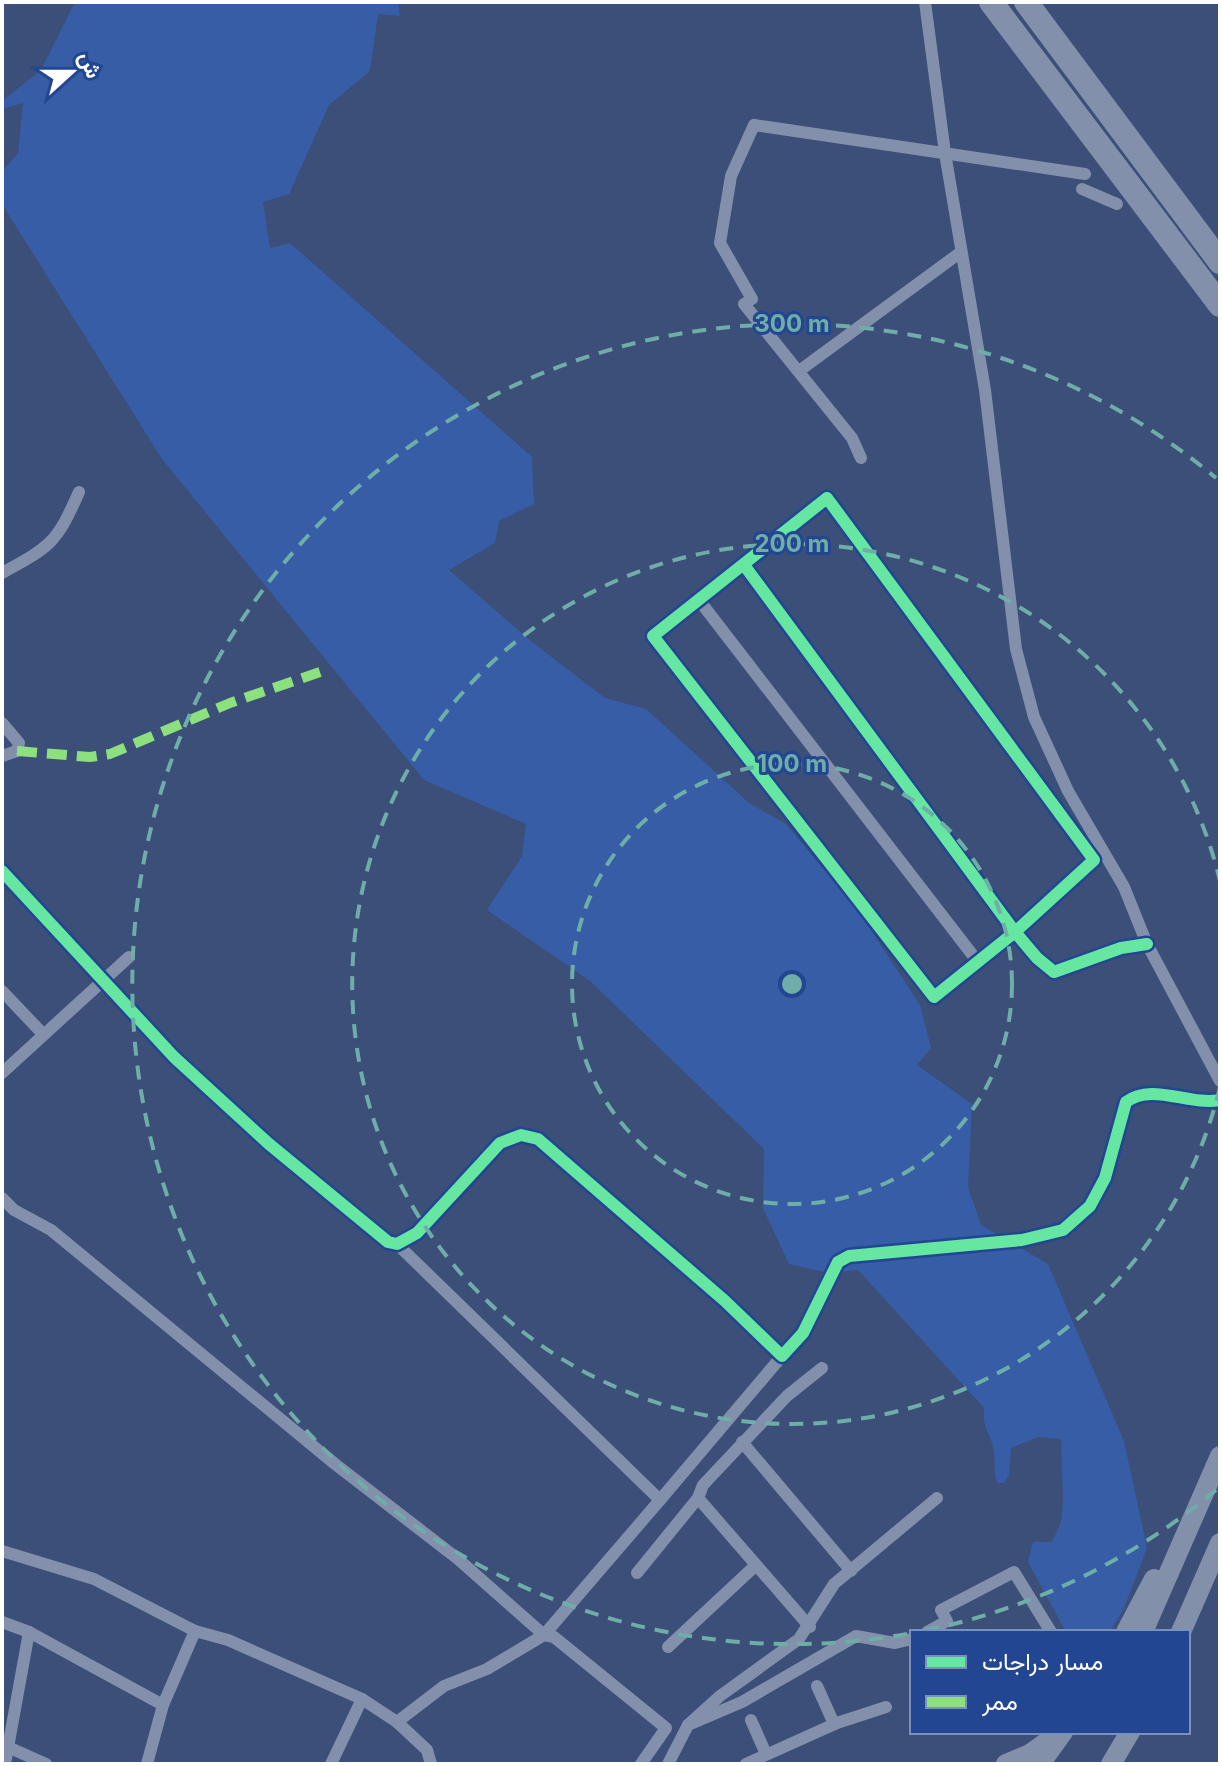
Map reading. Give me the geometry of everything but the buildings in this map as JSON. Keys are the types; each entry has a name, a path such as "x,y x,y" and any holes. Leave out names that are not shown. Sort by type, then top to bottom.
{"highway":[{"path":"991,2 1220,305"},
{"path":"1026,2 1220,262"}],"main road":[{"path":"1144,1630 1220,1456"},
{"path":"1127,1630 1175,1539 1197,1507"},
{"path":"1182,1630 1220,1543"},
{"path":"1006,1764 1030,1754 1059,1734"},
{"path":"1040,1764 1061,1734"},
{"path":"1056,1764 1078,1734"},
{"path":"1111,1764 1129,1734"}],"street":[{"path":"925,2 945,153 985,390 1016,649 1030,703 1068,791 1124,887 1147,944 1220,1081"},
{"path":"861,458 852,438 744,304 752,299 720,243 731,176 754,125 1085,174"},
{"path":"1082,189 1117,204"},
{"path":"799,371 961,252"},
{"path":"2,573 50,547 62,532 79,492"},
{"path":"827,498 1094,860 1015,932 934,997 653,636 699,600 827,498"},
{"path":"744,565 1037,958 1054,972 1121,948 1147,944"},
{"path":"699,600 978,962"},
{"path":"2,723 19,743 17,751 2,756"},
{"path":"2,871 174,1057 269,1144 388,1242 397,1244 660,1500"},
{"path":"2,1073 129,957"},
{"path":"2,991 43,1034"},
{"path":"397,1722 444,1686 487,1669 544,1635 803,1333 838,1262 849,1256 1022,1240 1063,1230 1090,1206 1105,1178 1126,1102 1144,1093 1204,1103 1220,1100"},
{"path":"397,1244 417,1233 500,1143 521,1135 538,1139 725,1301 782,1356"},
{"path":"2,1198 14,1210 51,1230 335,1464 458,1559 544,1635 554,1637 666,1728 641,1764"},
{"path":"637,1573 698,1498 703,1485 787,1396 822,1368"},
{"path":"742,1442 851,1571"},
{"path":"698,1498 810,1627"},
{"path":"668,1764 688,1725 720,1696 783,1653 810,1627 834,1584 937,1498"},
{"path":"2,1551 94,1579 195,1631 228,1640 362,1699 397,1722 427,1750 431,1764"},
{"path":"668,1647 755,1566"},
{"path":"931,1630 947,1621 941,1610 1014,1572 1050,1630"},
{"path":"2,1622 29,1632 163,1705"},
{"path":"147,1764 163,1705 195,1631"},
{"path":"5,1764 29,1632"},
{"path":"688,1725 742,1702 856,1636 895,1643 910,1639"},
{"path":"817,1686 834,1724"},
{"path":"331,1764 362,1699"},
{"path":"746,1764 834,1724 886,1707"},
{"path":"751,1720 766,1754"},
{"path":"10,1748 46,1764"}],"shaded area":[{"path":"75,2 398,2 400,16 378,14 370,71 329,105 289,194 263,202 270,248 290,243 532,457 534,504 499,521 495,543 449,570 532,642 605,698 646,709 749,803 786,824 859,912 920,1005 931,1048 917,1065 972,1104 968,1187 981,1225 1048,1264 1124,1441 1147,1548 1124,1608 1111,1630 1065,1630 1028,1562 1033,1542 1052,1542 1061,1522 1061,1439 1038,1437 1011,1448 1009,1475 1004,1483 997,1483 984,1408 858,1270 829,1273 789,1264 763,1208 764,1149 590,981 487,910 522,856 526,824 424,780 162,459 2,204 2,172 18,153 23,103 2,109 2,101 41,70"}],"marked path":[{"path":"17,751 90,757 110,754 230,703 320,672"}],"cycle path":[{"path":"744,565 1015,932 934,997 653,636 827,498 1094,860 1015,932 1054,972 1121,948 1147,944"},
{"path":"2,871 174,1057 269,1144 388,1242 397,1244 417,1233 500,1143 521,1135 538,1139 725,1301 782,1356 803,1333 838,1262 849,1256 1022,1240 1063,1230 1090,1206 1105,1178 1126,1102 1147,1094 1220,1100"}]}
